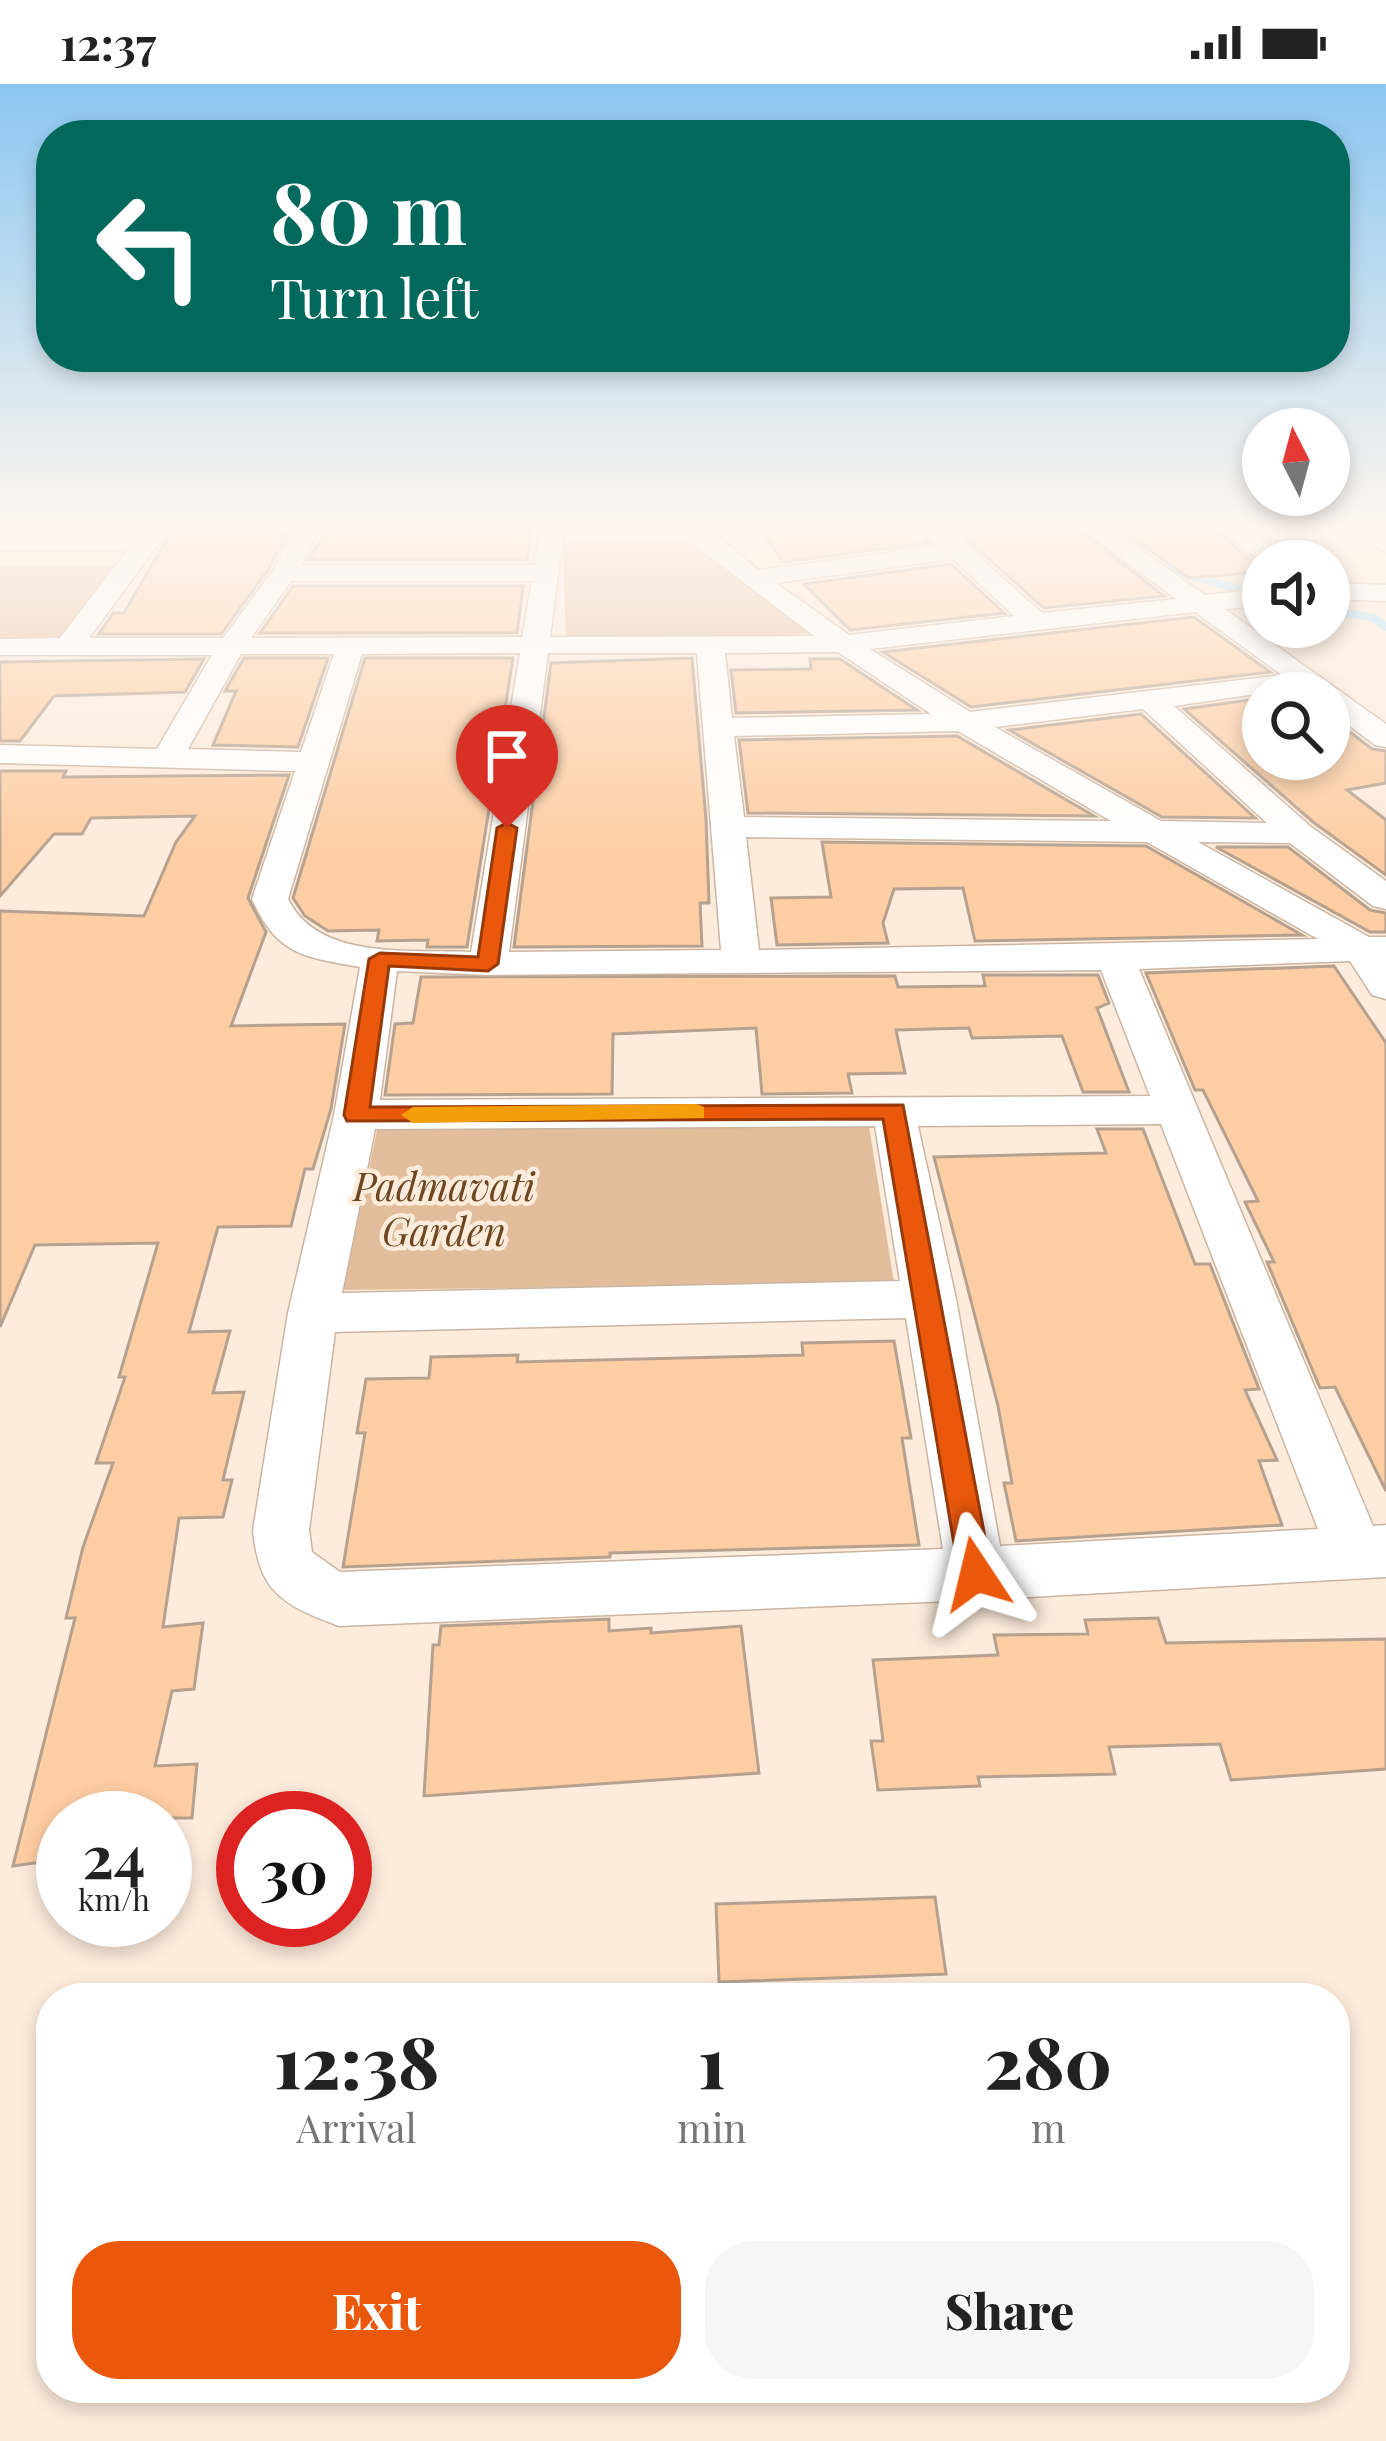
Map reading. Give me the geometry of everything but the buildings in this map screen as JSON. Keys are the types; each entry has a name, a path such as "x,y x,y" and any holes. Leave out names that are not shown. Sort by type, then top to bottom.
{"street":[{"path":"68,647 74,639"},
{"path":"167,758 236,639"},
{"path":"488,964 534,639"},
{"path":"832,639 962,722 1374,948 1386,987"},
{"path":"0,647 710,646 881,639"},
{"path":"1252,639 1297,672"},
{"path":"350,646 270,899 283,927 314,948 380,959 488,964 1116,958 1374,948"},
{"path":"710,646 741,961"},
{"path":"721,728 962,722 1242,695"},
{"path":"1151,701 1298,833 1386,898"},
{"path":"1350,711 1386,738"},
{"path":"0,754 314,762"},
{"path":"730,827 1298,833"},
{"path":"380,959 356,1115 313,1313 281,1530 285,1564 312,1588 339,1599 976,1574 1371,1552 1177,1110 1116,958"},
{"path":"356,1115 1177,1110"},
{"path":"894,1111 931,1299 976,1574"},
{"path":"313,1313 931,1299"}],"green space":[{"path":"0,639 68,639 67,640"},
{"path":"566,639 680,639 566,644"},
{"name":"Padmavati Garden","path":"868,1120 894,1283 343,1290 378,1126"}],"slow traffic":[{"path":"413,1115 696,1113"}],"route":[{"path":"507,828 488,964 380,959 356,1115 894,1111 931,1299 976,1574"}]}
